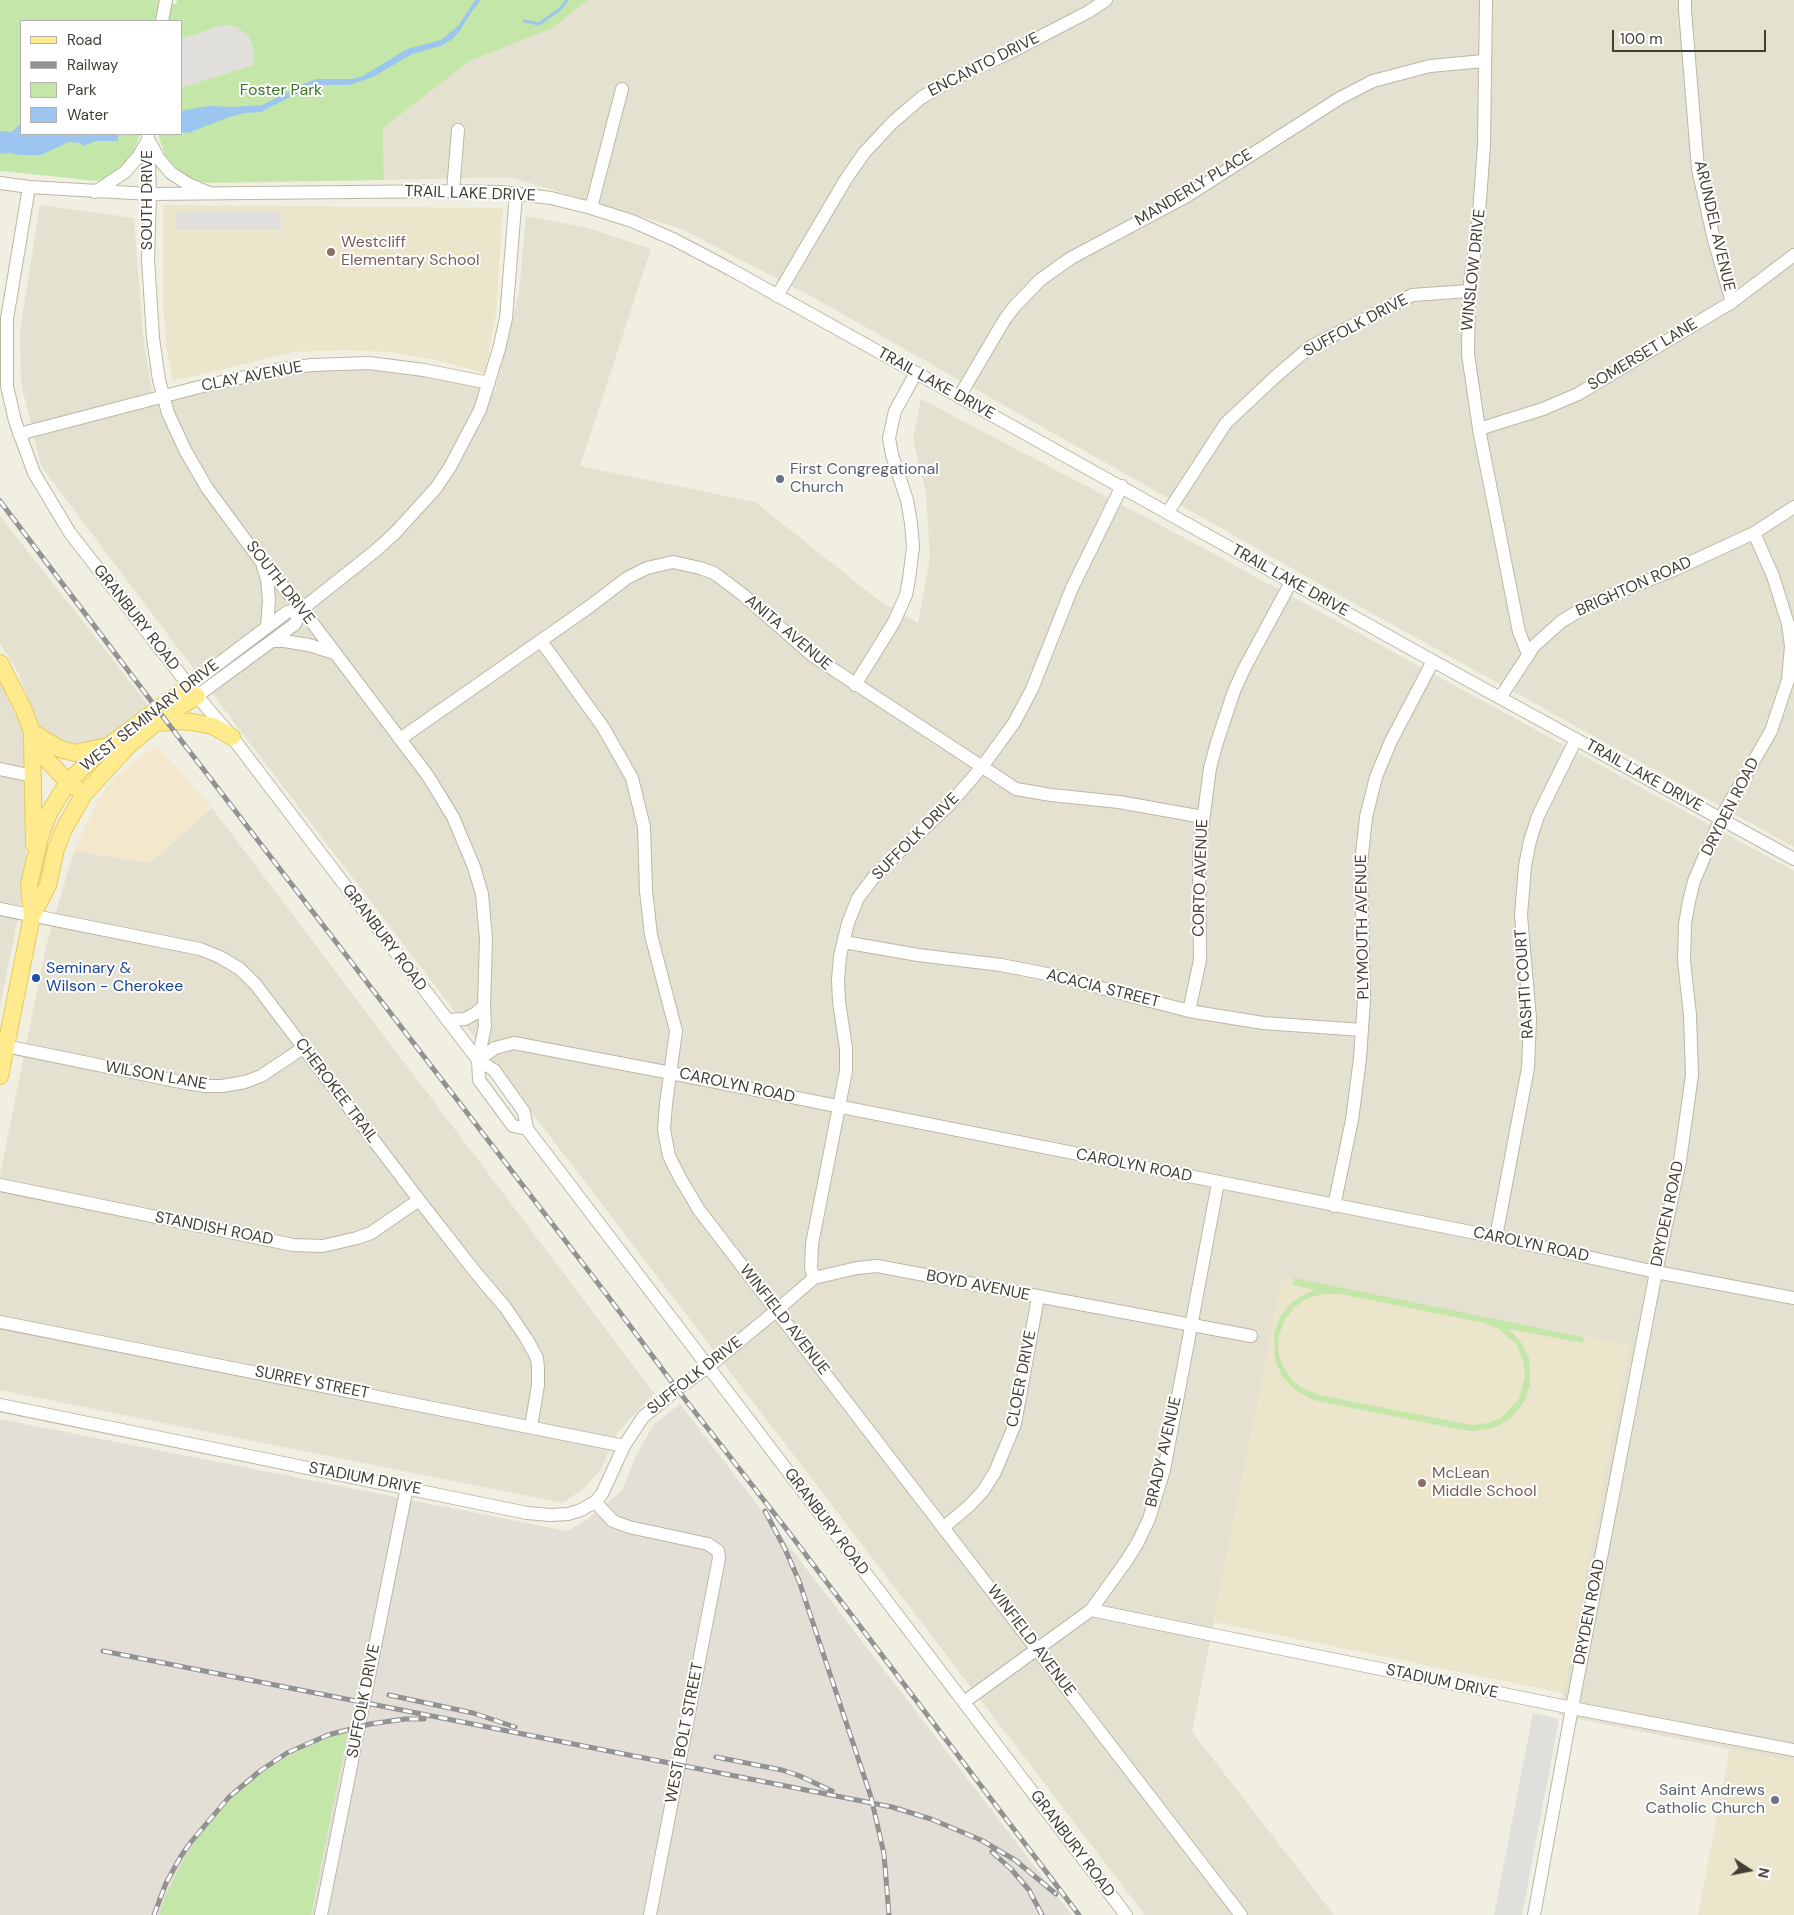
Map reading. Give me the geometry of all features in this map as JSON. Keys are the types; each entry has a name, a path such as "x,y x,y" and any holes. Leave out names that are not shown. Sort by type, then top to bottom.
{"main road":[{"path":"0,663 47,760 68,782 84,794"},
{"name":"WEST SEMINARY DRIVE","path":"0,1076 3,1046 32,916 48,886 56,849 64,829 84,794 130,744 193,691"},
{"name":"WEST SEMINARY DRIVE","path":"32,916 29,885 40,837 49,813 68,782 111,745 193,691"},
{"path":"155,723 180,720 192,722 213,726 232,737"},
{"path":"32,732 60,749 75,753 111,745"},
{"path":"32,732 34,861"}],"street":[{"path":"162,20 166,0"},
{"name":"ENCANTO DRIVE","path":"777,296 846,179 864,153 892,123 921,98 949,81 1010,53 1088,12 1106,0"},
{"name":"WINSLOW DRIVE","path":"1486,0 1484,145 1478,227 1469,291 1468,354 1479,428 1519,632 1528,654"},
{"name":"ARUNDEL AVENUE","path":"1685,0 1698,169 1714,240 1732,302"},
{"name":"MANDERLY PLACE","path":"959,397 1005,319 1015,306 1040,280 1071,258 1187,196 1332,103 1373,81 1430,66 1484,61"},
{"path":"591,208 622,89"},
{"path":"453,191 458,130"},
{"path":"95,192 125,172 138,157 148,137"},
{"path":"148,137 159,159 171,173 188,184 211,194"},
{"name":"SOUTH DRIVE","path":"148,137 150,194 148,259 153,338 163,397 184,450 195,469 260,560 302,609 428,776 453,818 474,867 482,894 486,939 485,1026 478,1060"},
{"name":"TRAIL LAKE DRIVE","path":"0,183 95,192 150,194 453,191 516,194 551,198 632,221 675,240 777,296 1122,486 1433,661 1794,859"},
{"name":"GRANBURY ROAD","path":"29,187 7,319 7,386 19,434 34,473 70,533 193,691 232,737 478,1060 494,1070 524,1112 527,1129 1126,1915"},
{"name":"WEST SEMINARY DRIVE","path":"193,691 272,641 294,624 302,609 388,539 436,488 450,467 480,410 499,349 506,318 516,194"},
{"name":"SOMERSET LANE","path":"1479,428 1543,410 1578,394 1732,302 1794,255"},
{"name":"SUFFOLK DRIVE","path":"1168,512 1226,423 1310,347 1412,295 1469,291"},
{"name":"CLAY AVENUE","path":"19,434 203,386 281,369 345,363 369,363 424,370 489,383"},
{"path":"855,685 894,622 908,587 913,547 912,522 907,500 892,455 889,438 895,412 916,373"},
{"name":"SUFFOLK DRIVE","path":"814,1278 811,1268 812,1244 846,1071 846,1048 839,1002 838,980 840,956 848,923 858,898 877,873 948,806 982,768 1014,723 1032,689 1072,588 1122,486"},
{"name":"BRIGHTON ROAD","path":"1500,698 1528,654 1541,638 1562,621 1592,603 1676,569 1754,533 1794,506"},
{"name":"DRYDEN ROAD","path":"1534,1915 1656,1272 1680,1161 1692,1075 1690,1014 1684,961 1687,908 1694,881 1721,818 1770,731 1788,680 1791,646 1788,624 1773,576 1754,533"},
{"path":"260,560 267,579 270,600 267,626"},
{"name":"ANITA AVENUE","path":"400,739 626,578 647,568 673,562 714,573 742,594 813,656 982,768 1016,788 1051,796 1119,802 1202,817"},
{"name":"CORTO AVENUE","path":"1190,1011 1200,960 1199,852 1206,787 1217,742 1234,692 1244,668 1291,582"},
{"name":"WEST SEMINARY DRIVE","path":"193,691 267,626 287,612 302,609"},
{"name":"WINFIELD AVENUE","path":"540,640 603,727 632,778 644,827 646,891 651,935 676,1031 664,1130 669,1156 698,1210 777,1310 1241,1915"},
{"path":"272,641 310,645 334,653"},
{"name":"PLYMOUTH AVENUE","path":"1334,1206 1354,1111 1362,1030 1364,1000 1361,864 1366,817 1376,777 1387,750 1433,661"},
{"name":"RASHTI COURT","path":"1496,1237 1528,1068 1530,1019 1521,915 1525,866 1538,816 1576,739"},
{"path":"0,769 33,776"},
{"name":"CHEROKEE TRAIL","path":"0,909 200,949 220,957 240,969 256,985 419,1200 505,1307 526,1338 536,1358 538,1369 531,1427"},
{"name":"ACACIA STREET","path":"844,942 918,955 1000,965 1052,976 1190,1011 1263,1023 1362,1030"},
{"path":"447,1020 465,1019 484,1006"},
{"name":"CAROLYN ROAD","path":"478,1060 495,1048 514,1043 1496,1237 1656,1272 1794,1298"},
{"name":"WILSON LANE","path":"3,1046 205,1086 222,1086 245,1082 261,1076 303,1048"},
{"name":"GRANBURY ROAD","path":"478,1060 479,1080 513,1126 527,1129"},
{"name":"BRADY AVENUE","path":"964,1702 1091,1610 1127,1560 1149,1519 1164,1470 1218,1183"},
{"name":"STANDISH ROAD","path":"0,1185 293,1245 323,1246 371,1233 419,1200"},
{"name":"BOYD AVENUE","path":"777,1310 814,1278 857,1268 877,1266 1252,1336"},
{"name":"CLOER DRIVE","path":"944,1527 969,1506 983,1491 995,1472 1015,1424 1038,1297"},
{"name":"SUFFOLK DRIVE","path":"595,1502 602,1494 624,1446 643,1417 777,1310"},
{"name":"SURREY STREET","path":"0,1322 624,1446"},
{"name":"STADIUM DRIVE","path":"0,1405 527,1513 568,1514 581,1510 595,1502"},
{"name":"SUFFOLK DRIVE","path":"322,1915 407,1487"},
{"name":"WEST BOLT STREET","path":"595,1502 613,1521 629,1527 708,1544 718,1551 719,1562 650,1915"},
{"name":"STADIUM DRIVE","path":"1091,1610 1572,1708 1794,1750"}],"shaded area":[{"path":"588,0 1794,0 1794,847 1364,609 818,300 682,229 510,177 384,180 383,128 470,61 553,28"},
{"path":"230,25 237,27 249,36 254,51 253,65 182,88 182,39 219,26"},
{"path":"40,205 134,218 143,336 154,405 295,370 388,369 495,391 519,292 526,216 588,228 651,249 580,466 755,502 877,599 918,623 930,558 926,493 913,440 921,399 1179,535 1794,871 1794,1762 1559,1715 1575,1631 1282,1278 1192,1732 1334,1915 1145,1915 236,725 41,466 21,382 20,331"},
{"name":"Westcliff Elementary School","path":"163,205 503,208 496,313 485,373 440,361 390,352 345,350 293,352 173,381 166,344 163,296"},
{"path":"177,212 281,212 281,230 176,230"},
{"path":"0,516 149,706 107,738 91,746 64,744 38,725 18,672 0,644"},
{"path":"0,677 14,704 26,739 26,878 0,1006"},
{"path":"156,745 212,808 150,863 74,851 102,793 117,776"},
{"path":"212,808 654,1393 618,1432 601,1469 584,1488 563,1503 0,1390 0,1175 46,946 74,851 150,863"},
{"name":"McLean Middle School","path":"1282,1278 1630,1345 1563,1693 1214,1622"},
{"path":"680,1404 1072,1915 0,1915 0,1419 567,1531 587,1520 622,1490 637,1454 653,1425"},
{"path":"1533,1713 1559,1719 1522,1915 1494,1915"},
{"path":"1730,1748 1794,1762 1794,1915 1698,1915"}],"green space":[{"name":"Foster Park","path":"0,0 154,0 176,4 177,0 588,0 553,28 470,61 383,128 384,180 207,183 192,179 178,171 165,156 158,135 182,135 182,20 20,20 20,135 140,135 131,158 122,168 105,179 98,181 0,171"},
{"path":"1294,1278 1584,1337 1583,1343 1509,1329 1521,1342 1529,1358 1530,1385 1524,1402 1513,1416 1498,1426 1489,1429 1463,1430 1318,1401 1294,1389 1282,1376 1275,1360 1274,1334 1280,1317 1291,1303 1306,1293 1315,1290 1293,1285","holes":["1324,1294 1340,1294 1484,1323 1499,1329 1517,1345 1523,1360 1525,1376 1519,1399 1502,1417 1488,1423 1472,1425 1319,1395 1304,1389 1292,1380 1283,1366 1278,1351 1279,1335 1285,1319 1295,1307 1308,1298"]},
{"path":"348,1731 311,1915 159,1915 166,1895 185,1857 202,1832 230,1800 252,1780 283,1759 315,1743"}],"water":[{"path":"475,0 479,0 459,32 451,40 441,46 412,54 373,77 349,85 319,85 261,112 244,113 188,133 182,132 182,112 185,110 210,106 262,105 316,79 352,79 363,76 407,49 441,40 458,26"},
{"path":"20,125 20,135 118,135 118,141 95,141 84,146 80,143 69,142 41,155 0,154 0,131 11,132"}],"waterway":[{"path":"474,7 479,0"},
{"path":"524,21 539,24 560,9 567,0"}],"railway":[{"path":"0,501 1079,1915"},
{"path":"765,1511 799,1581 871,1797 884,1854 889,1915"},
{"path":"103,1651 892,1807 931,1819 981,1840 1015,1860 1056,1894"},
{"path":"389,1695 473,1713 515,1727"},
{"path":"154,1915 166,1883 191,1842 229,1797 260,1771 287,1753 328,1735 370,1724 405,1719 424,1719"},
{"path":"716,1757 782,1770 832,1791"},
{"path":"992,1852 1011,1869 1029,1890 1042,1915"}],"place":[{"name":"Westcliff Elementary School","path":"331,252"},
{"name":"First Congregational Church","path":"780,479"},
{"name":"Seminary & Wilson - Cherokee","path":"36,978"},
{"name":"McLean Middle School","path":"1422,1483"},
{"name":"Saint Andrews Catholic Church","path":"1775,1800"}]}
